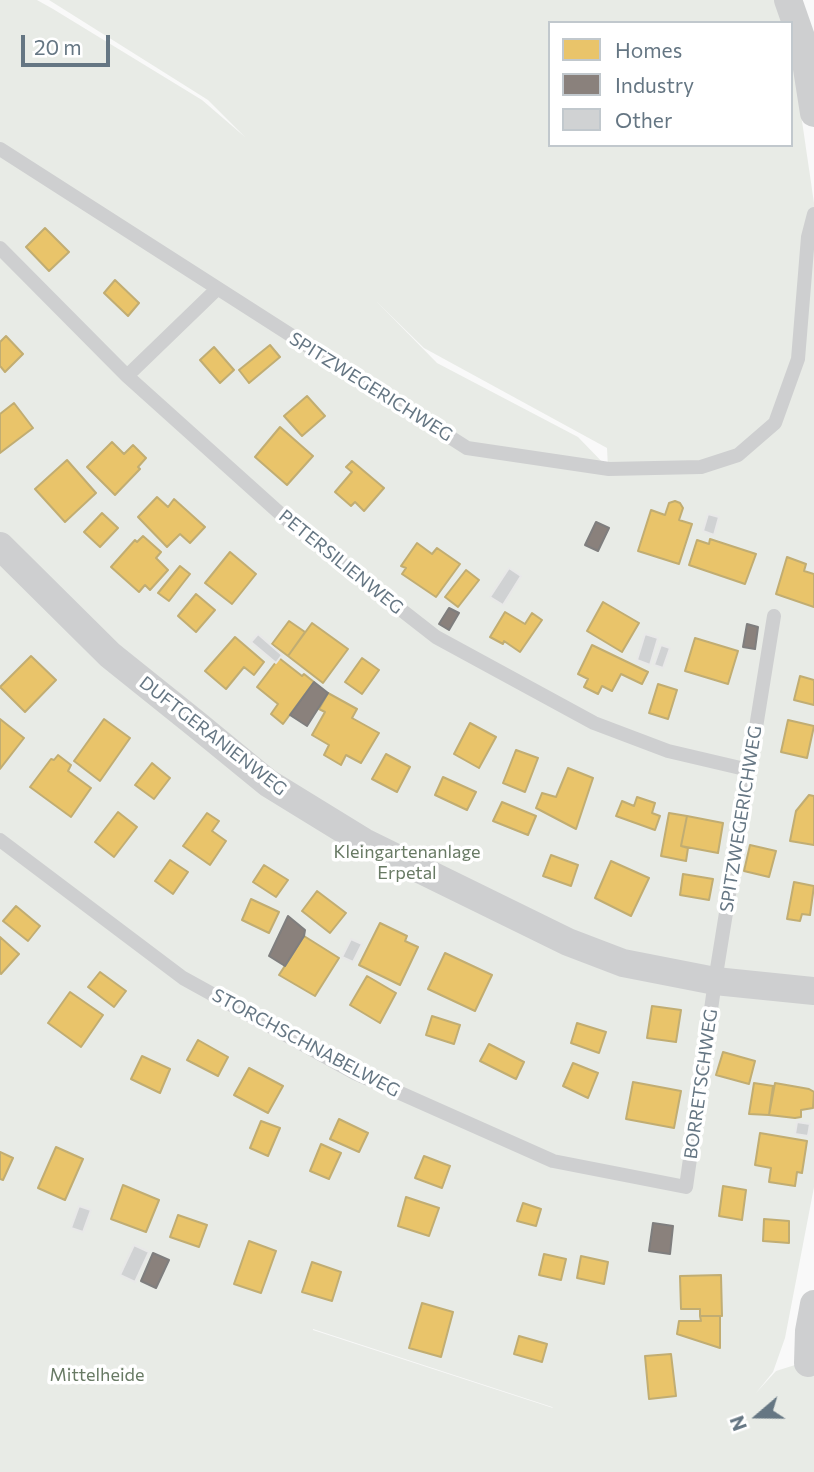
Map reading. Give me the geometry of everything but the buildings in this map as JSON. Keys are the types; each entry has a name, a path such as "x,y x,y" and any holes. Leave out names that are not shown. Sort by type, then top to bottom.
{"street":[{"path":"789,0 803,43 814,113"},
{"name":"DUFTGERANIENWEG","path":"0,546 121,663 268,783 353,835 579,946 623,963 715,981 814,990"},
{"path":"808,1363 809,1331 814,1304"}],"lane":[{"name":"SPITZWEGERICHWEG","path":"0,149 467,448 608,470 701,467 738,455 775,423 798,359 808,237 814,214"},
{"name":"PETERSILIENWEG","path":"0,248 127,376 295,527 436,637 594,723 668,751 749,771"},
{"path":"127,376 217,289"},
{"name":"SPITZWEGERICHWEG","path":"715,981 774,616"},
{"name":"STORCHSCHNABELWEG","path":"0,840 183,978 355,1073 553,1161 686,1187"},
{"name":"BORRETSCHWEG","path":"686,1187 715,981"}],"green space":[{"name":"Kleingartenanlage Erpetal","path":"0,0 37,0 202,100 245,137 208,100 49,0 775,0 782,21 548,21 548,147 793,147 793,60 814,203 814,1187 785,1338 773,1372 756,1393 776,1371 814,1359 814,1472 0,1472","holes":["376,301 424,348 607,448 608,468 578,437 437,363","313,1329 552,1407 553,1408"]}],"park label":[{"name":"Mittelheide","path":"97,1375"}]}
